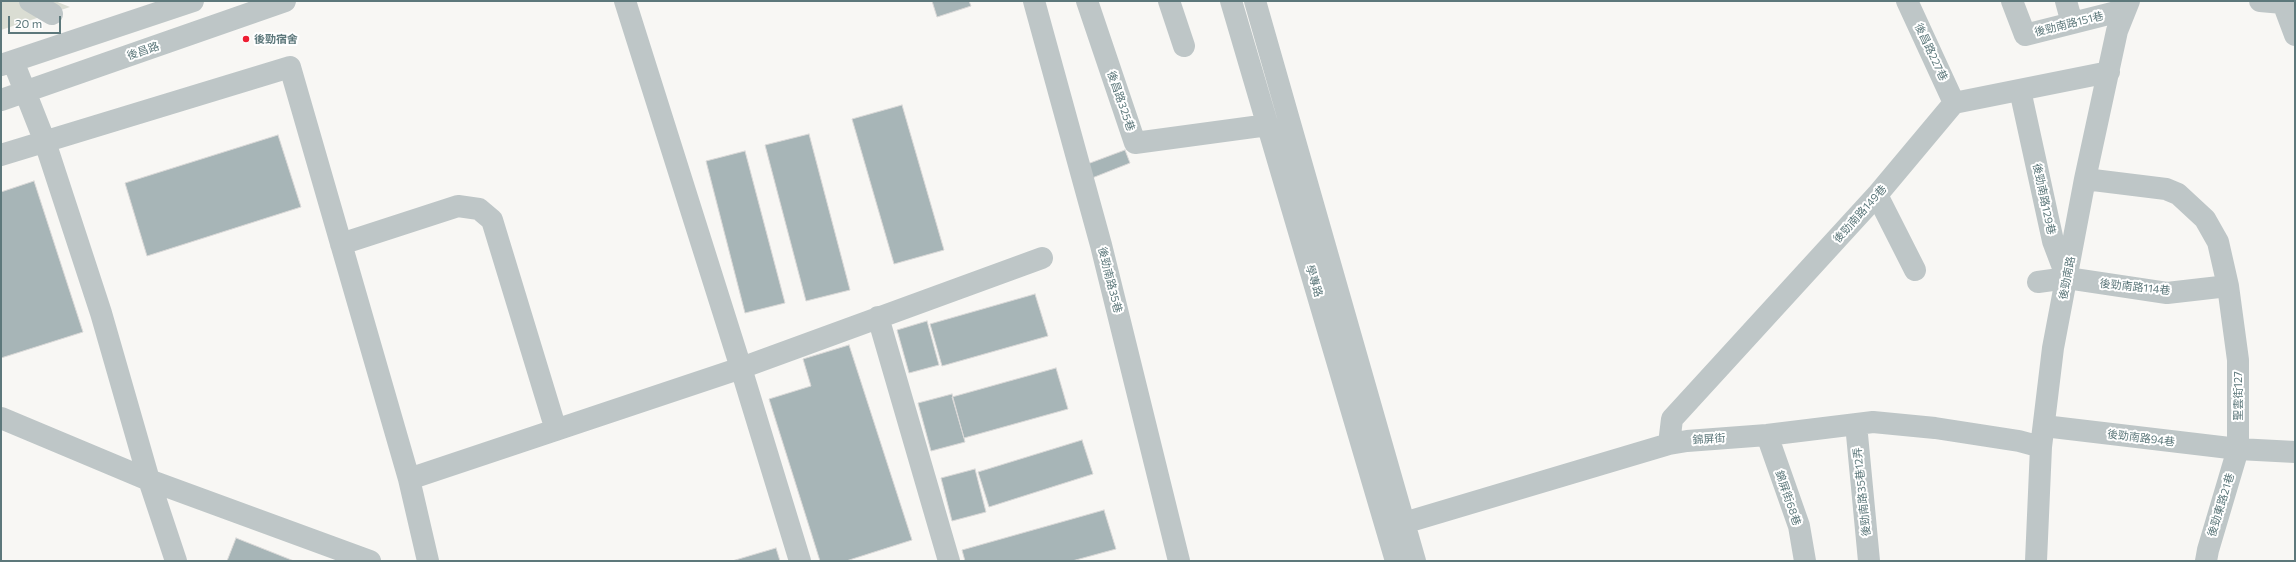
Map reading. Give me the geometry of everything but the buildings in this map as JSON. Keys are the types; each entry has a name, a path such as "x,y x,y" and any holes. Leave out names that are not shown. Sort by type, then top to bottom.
{"street":[{"path":"30,1 52,14"},
{"path":"176,561 149,480 101,313 45,142 26,92 7,63 193,1"},
{"name":"後昌路","path":"1,100 285,1"},
{"path":"625,1 741,368 800,561"},
{"name":"後勁南路35巷","path":"1034,1 1101,245 1179,561"},
{"name":"後昌路325巷","path":"1088,1 1135,143 1268,125"},
{"path":"1169,1 1184,46"},
{"name":"學專路","path":"1231,1 1268,125 1395,525 1415,561"},
{"name":"學專路","path":"1256,1 1395,525 1396,561"},
{"name":"後昌路227巷","path":"1907,1 1954,103"},
{"name":"後勁南路151巷","path":"2012,1 2024,35 2072,23 2127,5"},
{"path":"2066,1 2072,23"},
{"path":"2260,1 2286,2 2295,35"},
{"name":"後勁南路","path":"2036,561 2042,447 2053,348 2085,179 2117,31 2127,5"},
{"path":"1,155 290,67 409,479 428,561"},
{"path":"1954,103 2109,72"},
{"name":"後勁南路129巷","path":"2020,90 2053,242 2067,278"},
{"name":"後勁南路149巷","path":"1669,444 1672,419 1877,195 1954,103"},
{"name":"聖雲街127","path":"2085,179 2166,189 2178,194 2205,219 2215,235 2228,286 2238,360 2238,449"},
{"path":"1877,195 1915,270"},
{"path":"341,244 458,206 480,209 492,220 556,430"},
{"path":"409,479 741,368 1042,258"},
{"path":"2038,282 2067,278"},
{"name":"後勁南路114巷","path":"2067,278 2167,293 2228,286"},
{"path":"878,317 948,561"},
{"path":"1,418 149,480 370,561"},
{"name":"錦屏街","path":"1395,525 1669,444 1767,435 1873,422 1935,428 2019,441 2042,447"},
{"name":"後勁南路35巷12弄","path":"1856,424 1869,561"},
{"name":"後勁南路94巷","path":"2044,426 2238,449"},
{"name":"錦屏街68巷","path":"1767,435 1799,526 1805,561"},
{"path":"2238,449 2295,452"},
{"name":"後勁東路21巷","path":"2206,561 2238,449"}],"shaded area":[{"path":"1,1 55,1 70,7 1,30"}],"place":[{"name":"後勁宿舍","path":"246,39"}]}
